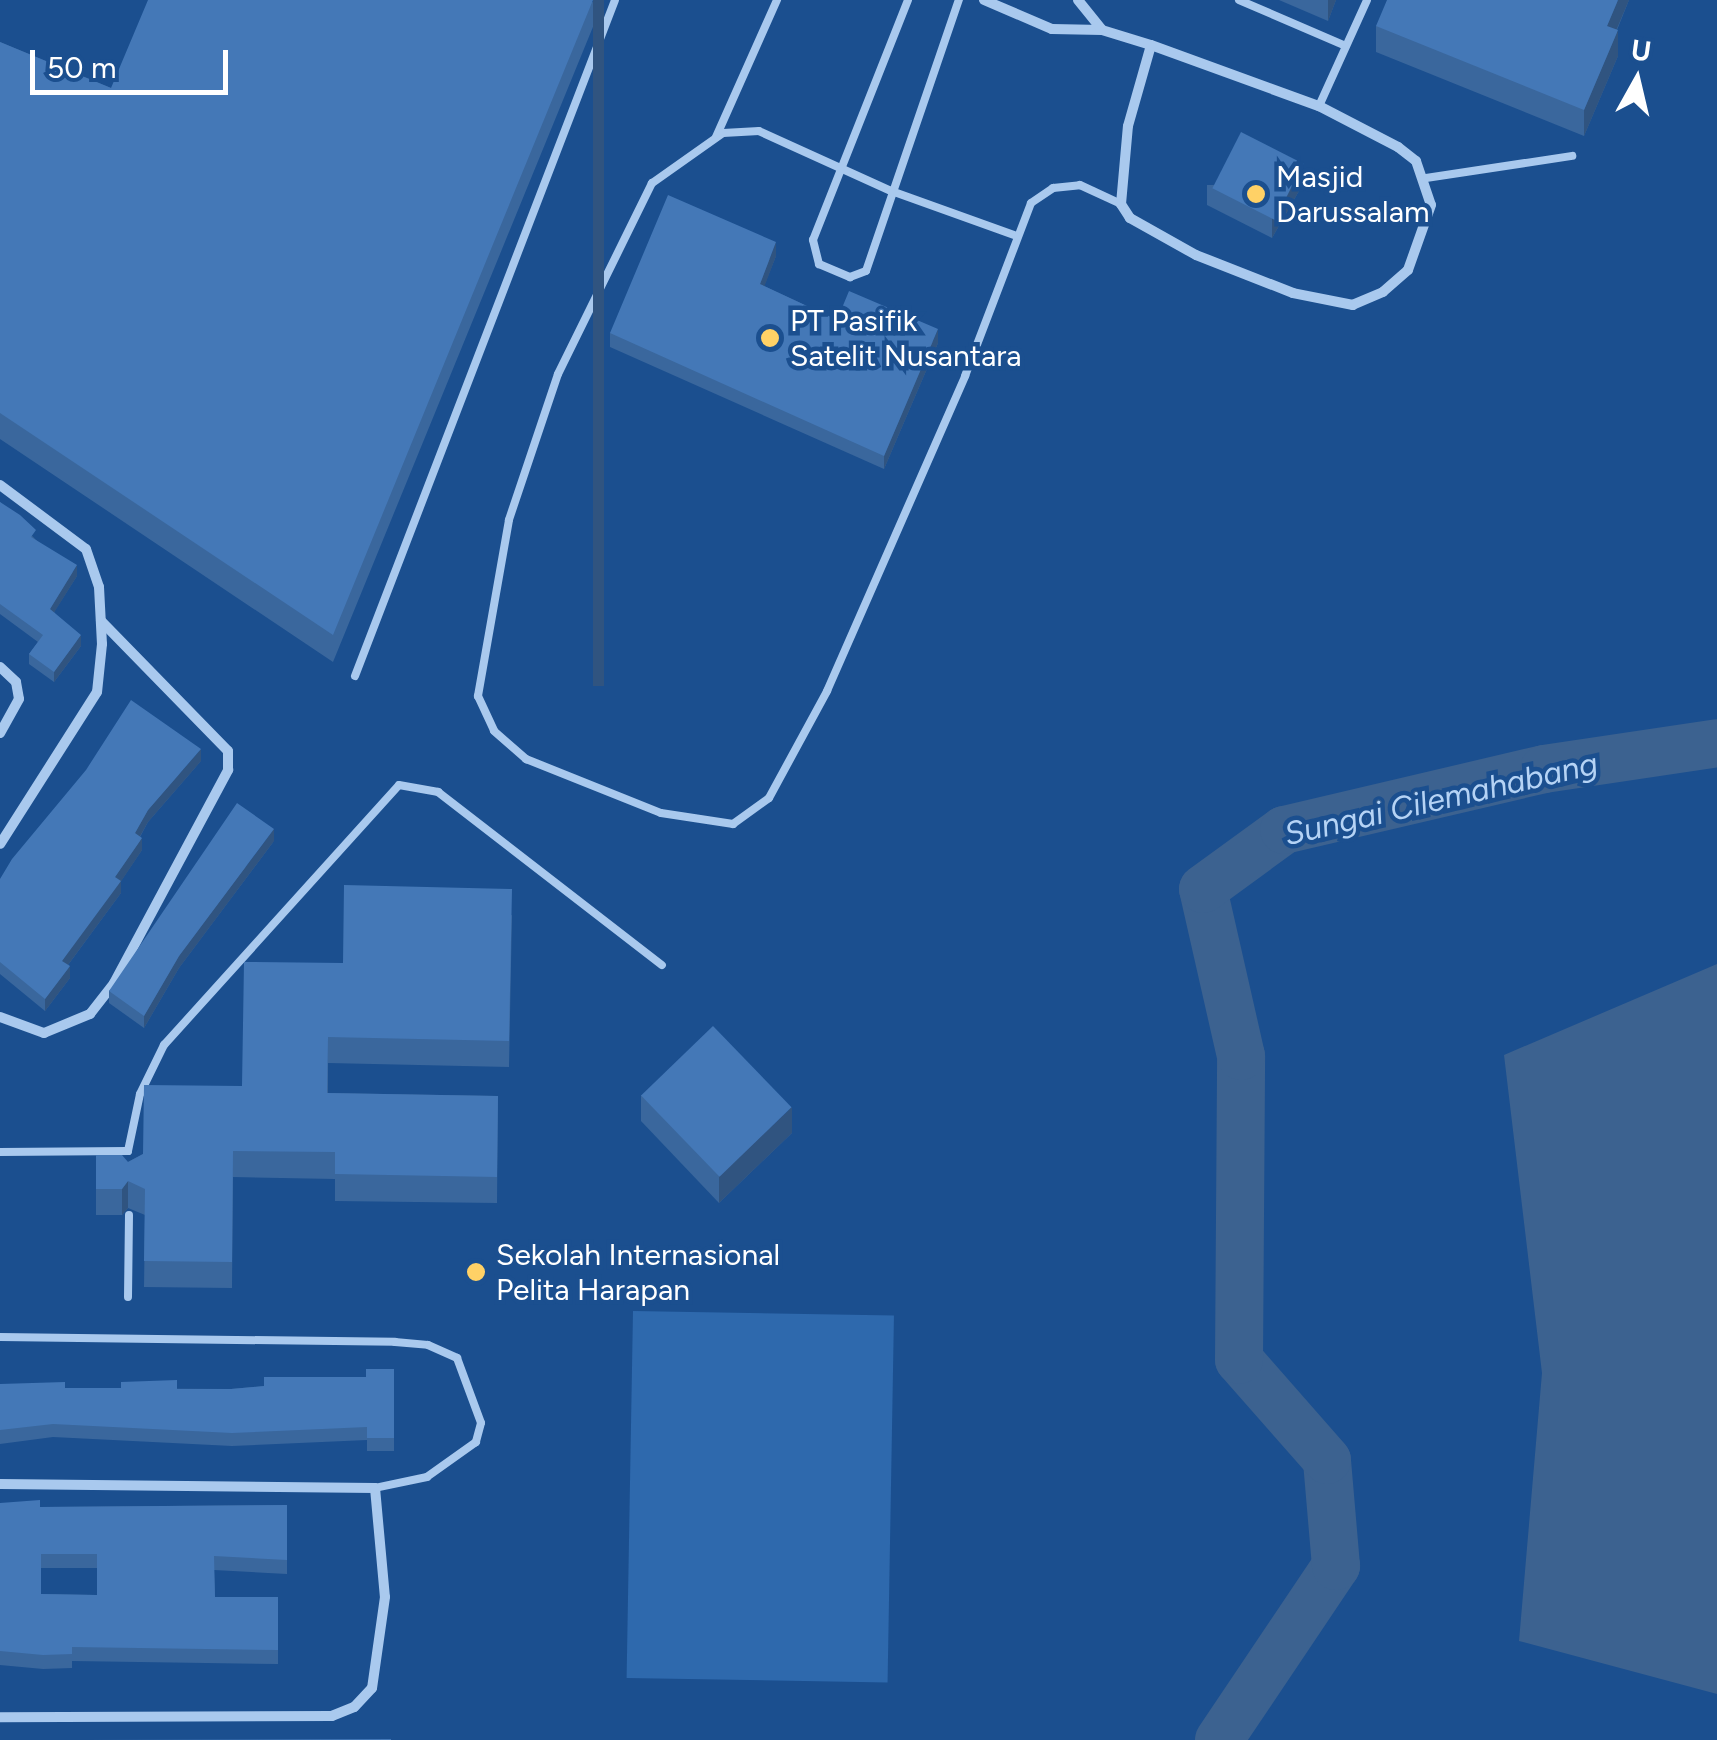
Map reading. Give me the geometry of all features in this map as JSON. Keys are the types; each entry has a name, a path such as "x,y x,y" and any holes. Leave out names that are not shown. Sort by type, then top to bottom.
{"street":[{"path":"984,0 1052,29 1102,30 1151,44 1319,106 1398,147 1426,178 1431,204 1426,233 1408,270 1382,292 1353,304 1293,293 1147,232 1120,204 1128,126 1151,44"},
{"path":"1078,0 1102,30"},
{"path":"0,485 86,548 100,587 101,621 97,692 0,844"},
{"path":"0,1017 44,1034 90,1014 114,983 228,770 228,750 101,621"},
{"path":"0,668 16,682 19,699 0,733"},
{"path":"0,1484 375,1488 384,1597 372,1688 354,1707 300,1720 0,1717"}],"lane":[{"path":"355,676 615,0"},
{"path":"716,138 777,0"},
{"path":"908,0 813,240 818,264 850,277 866,271 890,191 959,0"},
{"path":"1239,0 1346,46"},
{"path":"1319,106 1366,0"},
{"path":"1014,234 890,191 759,131 716,138 652,183 558,374 508,520 478,696 494,731 526,759 660,813 733,824 769,798 827,691 965,376 1014,234 1031,203 1052,188 1080,186 1120,204"},
{"path":"1426,178 1572,156"},
{"path":"128,1166 140,1094 164,1045 400,785 438,792 662,964"},
{"path":"0,1152 128,1151"},
{"path":"128,1297 129,1215"},
{"path":"0,1337 395,1342 428,1345 457,1358 480,1422 476,1442 427,1476 375,1488"}],"shaded area":[{"path":"1717,964 1717,1694 1519,1641 1542,1373 1504,1055"},
{"path":"633,1311 894,1316 888,1682 627,1678"}],"building":[{"path":"148,0 593,0 333,635 0,413 0,42 111,88"},
{"path":"1387,0 1618,0 1607,26 1618,30 1584,110 1376,26"},
{"name":"Masjid Darussalam","path":"1241,132 1303,164 1275,220 1212,188"},
{"name":"PT Pasifik Satelit Nusantara","path":"668,195 776,242 760,284 837,320 849,291 938,329 884,456 610,333"},
{"path":"0,502 36,530 31,537 77,565 50,609 81,635 54,672 29,654 43,635 0,604"},
{"path":"131,700 201,749 148,810 135,833 142,838 115,877 121,881 62,961 70,966 45,999 0,962 0,879 86,770"},
{"path":"237,803 274,829 179,956 144,1016 109,991"},
{"path":"344,885 512,889 509,1041 328,1037 327,1093 498,1096 497,1177 335,1174 335,1152 233,1151 232,1262 144,1261 145,1189 128,1181 122,1189 96,1189 96,1155 122,1155 128,1162 143,1154 144,1085 242,1086 244,962 343,963"},
{"path":"713,1026 791,1107 720,1177 641,1095"},
{"path":"366,1369 394,1369 394,1438 367,1438 367,1427 232,1433 53,1424 0,1430 0,1384 65,1382 65,1388 121,1388 121,1382 177,1380 177,1389 231,1389 264,1386 264,1377 366,1377"},
{"path":"40,1500 40,1507 287,1505 287,1560 214,1556 215,1597 278,1597 278,1650 72,1647 72,1654 43,1655 0,1651 0,1503","holes":["41,1554 97,1554 97,1595 41,1594"]},
{"path":"391,1739 391,1740 85,1740"}],"waterway":[{"name":"Sungai Cilemahabang","path":"1219,1740 1336,1566 1327,1460 1239,1360 1241,1056 1203,889 1284,830 1544,769 1717,743"}],"place":[{"name":"Masjid Darussalam","path":"1256,194"},
{"name":"PT Pasifik Satelit Nusantara","path":"770,338"},
{"name":"Sekolah Internasional Pelita Harapan","path":"476,1272"}]}
